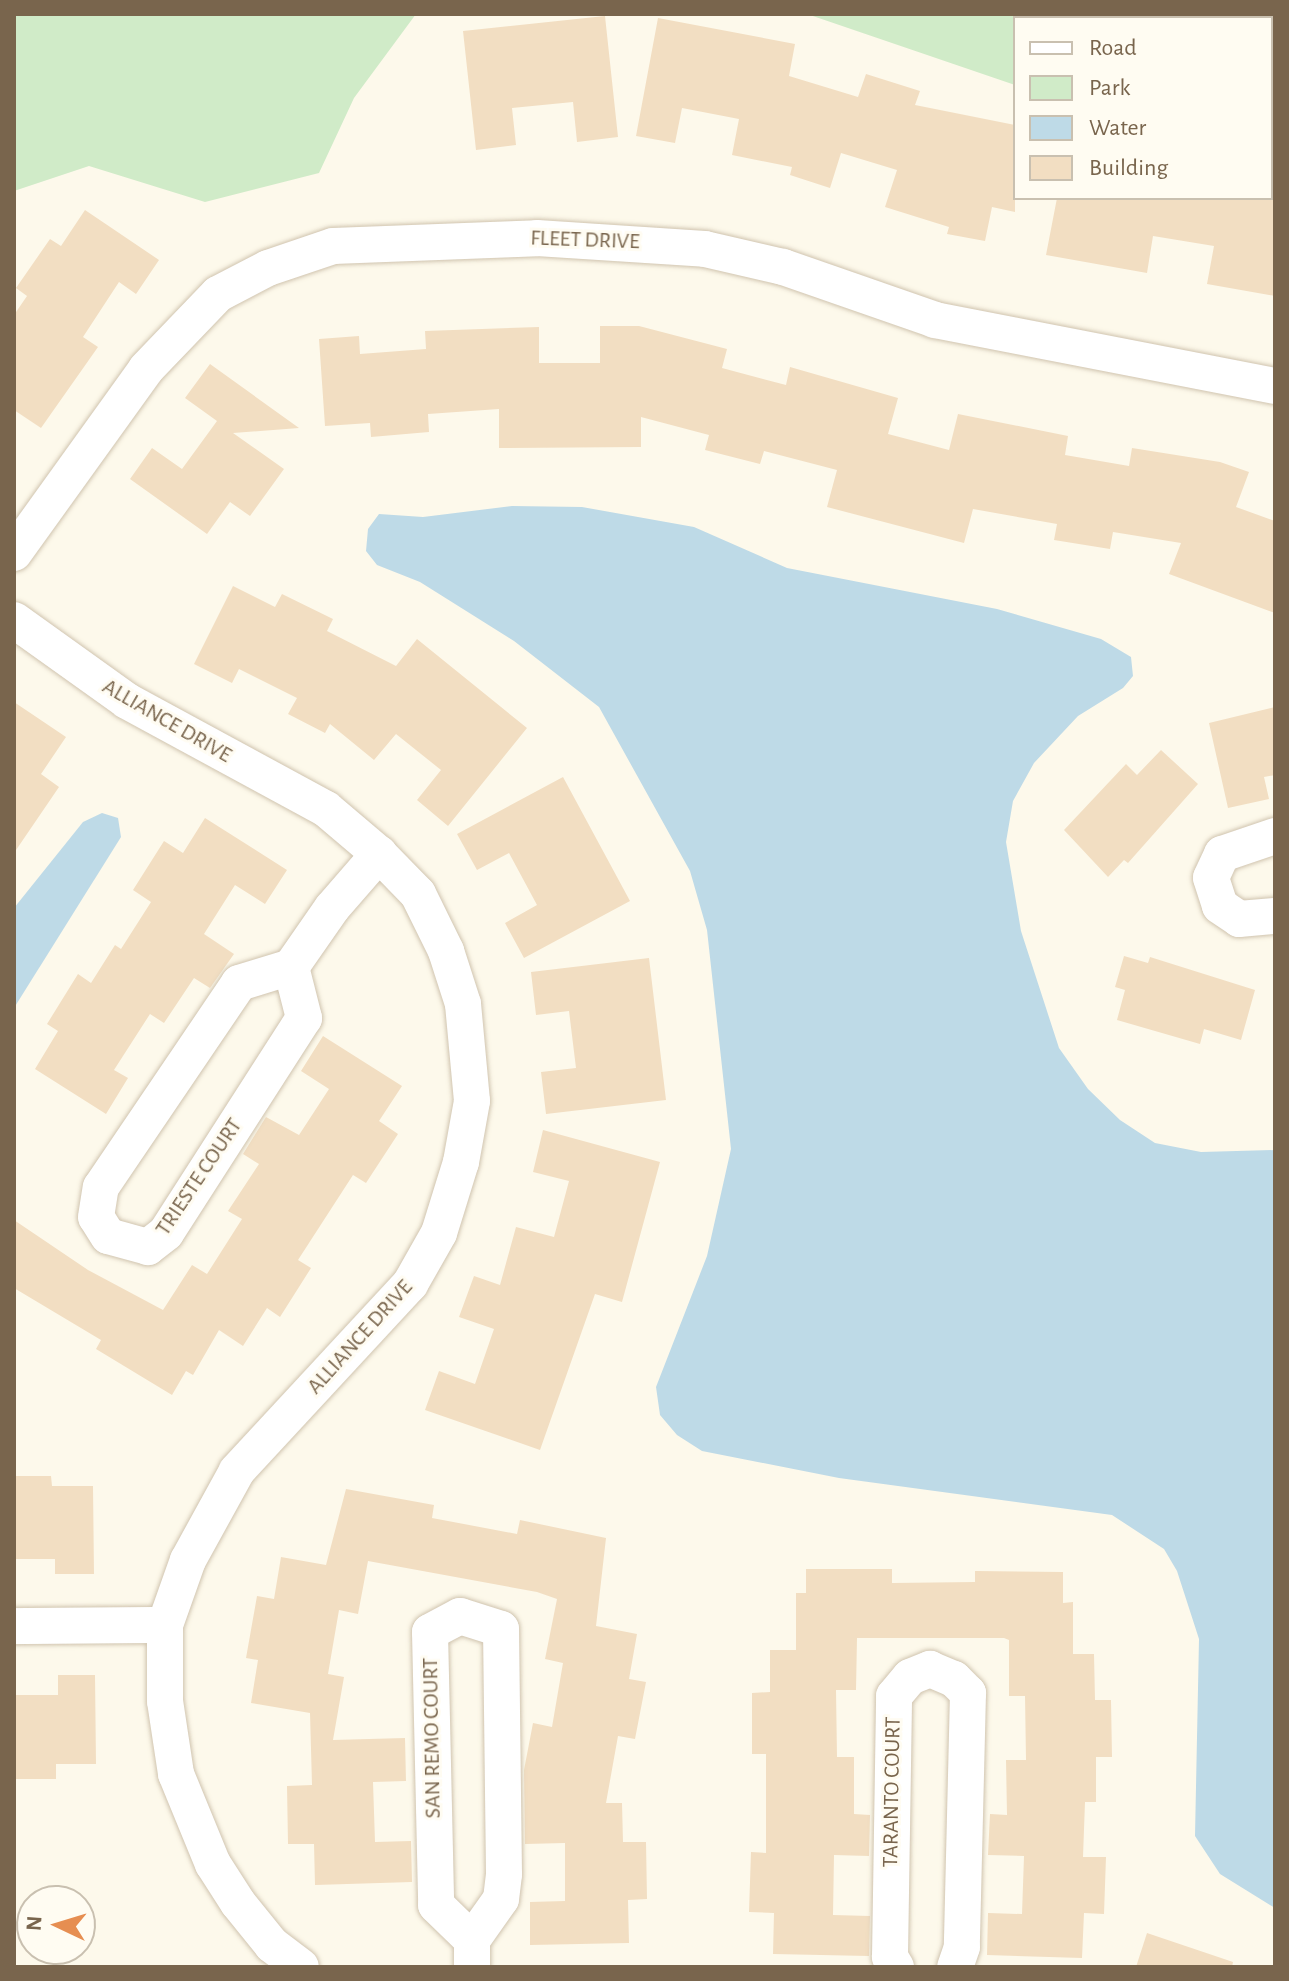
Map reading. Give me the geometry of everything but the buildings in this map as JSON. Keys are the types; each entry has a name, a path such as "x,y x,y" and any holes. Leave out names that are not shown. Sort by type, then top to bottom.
{"street":[{"name":"FLEET DRIVE","path":"14,553 146,369 218,294 268,268 333,246 537,238 705,249 783,267 935,320 1275,386"},
{"name":"ALLIANCE DRIVE","path":"14,620 127,701 326,809 379,854 418,894 446,951 463,1004 472,1101 461,1162 439,1233 410,1284 237,1471 188,1560 165,1625 165,1701 176,1774 213,1864 238,1903 272,1945 301,1967"},
{"path":"1275,836 1222,854 1211,878 1220,906 1239,919 1275,916"},
{"path":"291,967 332,908 379,854"},
{"name":"TRIESTE COURT","path":"291,967 304,1018 166,1233 148,1247 108,1236 96,1217 101,1187 204,1034 239,983 291,967"},
{"name":"SAN REMO COURT","path":"460,1616 501,1629 504,1874 501,1899 472,1953 436,1905 430,1632 460,1616"},
{"path":"14,1626 165,1625"},
{"name":"TARANTO COURT","path":"896,1967 890,1957 894,1696 910,1677 930,1669 954,1679 968,1693 962,1947 955,1967"}],"green space":[{"path":"14,14 416,14 354,98 319,173 205,202 89,166 14,191"},
{"path":"807,14 1275,14 1275,142 1273,16 1013,16 1013,84"}],"water":[{"path":"512,506 582,507 694,527 787,568 997,609 1101,639 1131,657 1133,676 1123,688 1078,716 1034,763 1013,801 1006,842 1021,931 1059,1048 1088,1089 1120,1120 1155,1143 1201,1152 1275,1150 1275,1908 1220,1874 1195,1836 1199,1639 1177,1571 1164,1549 1112,1515 839,1478 702,1451 677,1435 660,1415 656,1387 707,1256 731,1149 707,930 690,871 599,707 514,641 420,582 377,565 366,551 368,529 379,514 423,517"},
{"path":"102,813 118,818 121,837 14,1008 14,908 83,822"}]}
